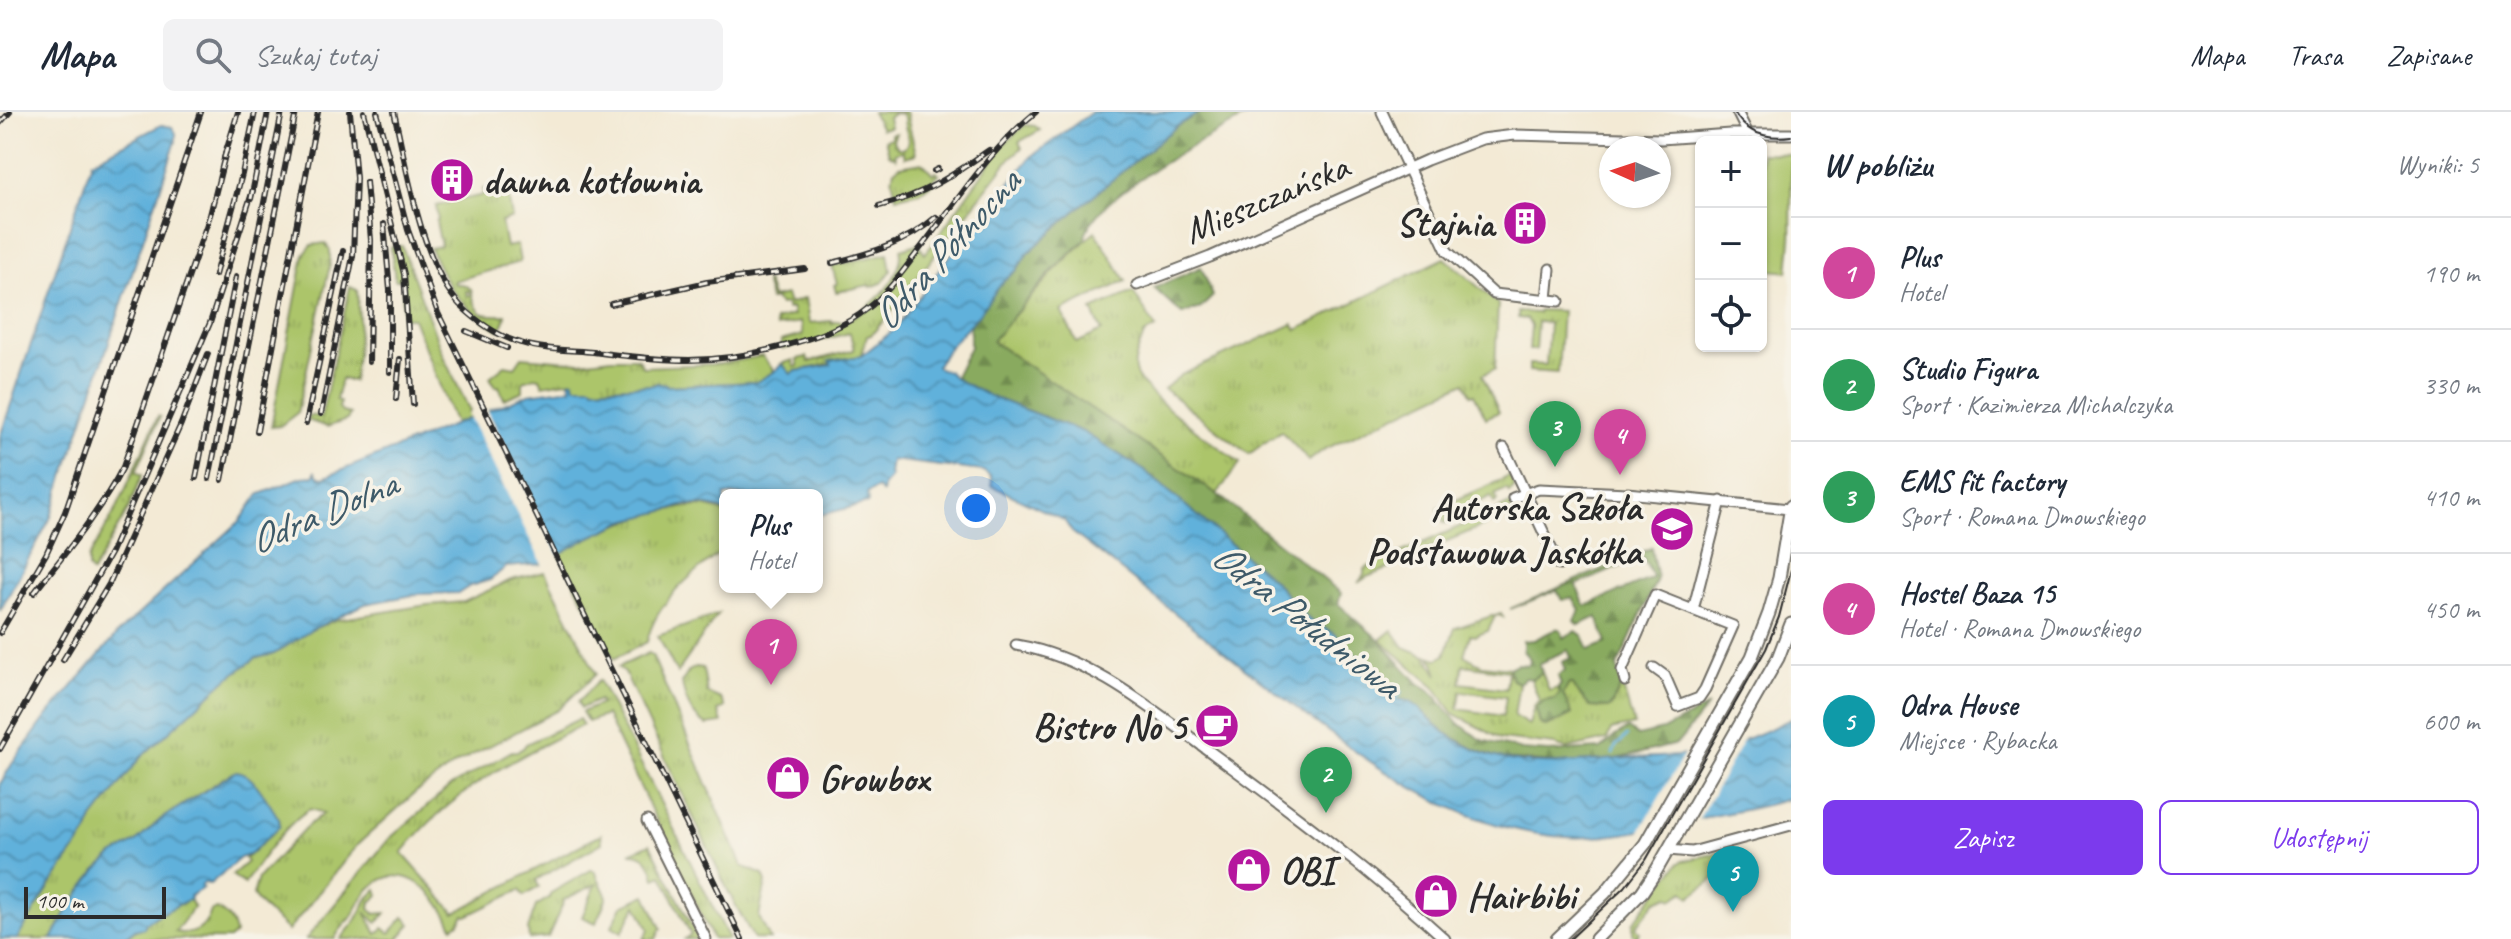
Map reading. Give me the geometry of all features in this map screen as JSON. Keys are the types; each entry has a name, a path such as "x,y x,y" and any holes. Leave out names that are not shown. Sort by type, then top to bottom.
{"street":[{"path":"1382,112 1447,251 1494,294 1559,301"},
{"path":"1737,112 1748,134"},
{"name":"Mieszczańska","path":"1137,285 1210,257 1466,144 1498,135 1661,139 1791,134"},
{"path":"1547,299 1550,269"},
{"path":"1504,448 1559,565"},
{"path":"1513,498 1539,489 1791,507 1779,578 1762,634 1740,677 1645,844 1623,873 1557,939"},
{"path":"1693,610 1721,501"},
{"path":"1779,578 1789,586"},
{"path":"1625,681 1622,670 1655,595 1733,626 1699,698 1678,706 1665,676 1654,668"},
{"path":"1603,937 1642,892 1668,850 1778,658 1791,624"},
{"path":"1016,645 1042,649 1116,684 1323,836 1445,939"},
{"path":"647,821 706,939"},
{"path":"1668,850 1692,852 1791,825"}],"green space":[{"path":"872,112 906,112 916,154 905,157 903,151 895,153 896,158 889,154 885,140 891,138 891,134 896,133 893,140 898,148 904,148 908,143 904,119 901,114 894,113 888,118 890,127 881,129"},
{"path":"1201,112 1255,112 1156,168 1106,205 1091,224 1085,240 1052,271 992,341 1217,494 1341,593 1338,604 1377,638 1418,683 1431,691 1458,723 1482,740 1522,750 1548,752 1601,749 1628,729 1638,736 1663,730 1708,706 1677,744 1612,760 1556,763 1501,759 1476,750 1395,699 1335,634 1309,620 1272,579 1145,471 1083,432 989,396 954,378 970,347 970,323 1027,254 1177,126"},
{"path":"1025,125 1040,130 1019,142 1022,148 1011,157 887,317 867,336 861,356 830,361 831,364 791,374 781,364 793,360 794,367 798,366 797,359 807,357 809,362 854,350 850,333 783,349 781,341 803,335 800,322 776,327 775,320 793,315 786,304 780,305 775,299 770,300 765,282 772,298 786,295 789,304 805,298 809,323 831,321 833,325 833,322 842,323 852,317 873,303 890,283 900,261 901,249 918,244 925,254 1003,145"},
{"path":"1767,153 1791,154 1788,272 1767,270"},
{"path":"922,162 933,174 939,174 932,180 934,182 920,192 896,197 892,178 894,170"},
{"path":"507,188 512,218 501,222 506,247 517,245 520,262 454,281 471,289 472,292 466,291 467,296 472,294 480,312 506,315 499,330 475,314 457,296 442,275 430,248 441,246 436,206 483,195 483,189"},
{"path":"1095,231 1126,281 1061,311 1077,343 1102,331 1092,310 1133,292 1156,328 1144,334 1137,352 1135,371 1140,381 1165,406 1240,463 1217,494 991,341"},
{"path":"325,243 330,250 330,265 297,413 280,426 271,427 304,255 312,245"},
{"path":"402,246 444,358 470,411 470,418 455,424 413,318 403,318 402,280 395,280 391,247"},
{"path":"888,253 891,271 882,283 836,292 832,266"},
{"path":"1445,258 1498,304 1495,369 1482,375 1499,412 1486,418 1465,382 1323,450 1309,461 1281,431 1249,454 1164,389 1181,375 1293,324 1297,330"},
{"path":"1201,267 1213,296 1201,308 1182,314 1154,288"},
{"path":"350,287 357,290 357,356 353,381 341,379 336,400 340,402 342,412 350,414 347,420 327,427 307,420 309,415 321,417"},
{"path":"1539,310 1562,311 1558,373 1529,371 1529,364 1546,365 1549,323 1537,322 1535,350 1529,350 1531,326 1527,319 1518,318 1518,312 1538,313"},
{"path":"762,356 774,371 757,382 666,386 657,383 592,388 575,386 573,380 543,385 540,378 535,377 523,381 523,391 504,399 499,386 495,387 490,377 505,365 515,367 522,357 580,362 637,358 642,367 720,364"},
{"path":"158,416 136,472 142,475 129,508 92,573 88,568 88,559 118,506"},
{"path":"1510,476 1515,487 1509,493 1507,489 1495,494 1497,501 1494,503 1491,496 1479,502 1481,509 1478,510 1475,503 1462,509 1465,516 1462,517 1459,511 1446,516 1448,523 1444,523 1438,508"},
{"path":"1517,501 1520,507 1508,511 1507,516 1418,553 1412,559 1358,583 1364,569"},
{"path":"703,506 719,510 719,554 667,601 651,627 647,642 614,659 559,554 628,521"},
{"path":"1651,548 1657,579 1617,667 1622,685 1610,708 1590,707 1569,684 1563,694 1572,714 1547,727 1540,723 1536,708 1543,701 1555,699 1560,693 1558,676 1565,670 1562,662 1571,658 1568,650 1547,659 1539,665 1542,672 1533,679 1525,678 1519,683 1512,680 1509,668 1517,664 1528,665 1530,659 1523,651 1523,641 1534,640 1558,628 1563,638 1576,631 1583,636 1589,650 1607,643 1597,617 1579,625 1575,621 1580,610 1573,598 1562,600 1557,590 1510,609","holes":["1643,557 1653,578 1585,606 1576,585"]},
{"path":"545,572 596,674 558,710 457,763 416,792 358,844 288,931 253,895 258,878 305,828 324,813 310,809 301,815 283,832 244,884 232,875 280,826 279,819 251,779 225,777 161,819 136,842 113,855 96,871 70,906 52,939 17,939 87,833 93,819 141,757 227,679 256,658 274,654 313,629 335,620 464,602 511,580"},
{"path":"1501,613 1503,617 1495,616 1488,631 1470,635 1464,655 1482,665 1509,668 1512,680 1519,683 1514,716 1529,725 1534,706 1539,700 1531,679 1542,672 1549,691 1558,688 1560,693 1555,699 1543,701 1536,708 1540,724 1547,727 1572,714 1562,694 1572,684 1590,707 1610,708 1622,685 1634,725 1611,730 1607,740 1567,749 1501,739 1454,714 1434,686 1380,640 1392,630 1404,647 1426,656 1438,675 1429,656 1438,659 1445,655 1455,628","holes":["1463,665 1508,671 1506,689 1460,683","1461,691 1506,697 1503,716 1458,709"]},
{"path":"718,614 677,673 658,636"},
{"path":"649,653 742,866 763,875 766,882 759,917 770,939 754,939 729,893 625,673 618,667"},
{"path":"696,667 703,668 707,693 721,699 725,707 718,711 722,723 707,725 689,706 682,682"},
{"path":"599,680 729,939 713,939 606,715 588,722 582,712 601,704 599,700 581,708 578,702"},
{"path":"579,719 583,725 532,750 462,794 402,853 455,913 601,834 602,843 536,880 539,887 524,896 520,890 464,915 453,927 439,904 420,884 396,876 371,887 335,939 306,939 389,839 451,786 512,751 520,750 526,744"},
{"path":"650,844 699,939 685,939 691,935 662,875 655,878 647,860 630,853"},
{"path":"1727,851 1730,863 1714,879 1690,897 1684,891 1673,899 1669,896 1656,901 1636,927 1640,932 1637,937 1633,934 1633,923 1678,864"},
{"path":"591,870 595,871 607,897 596,923 582,917 596,884 565,899 548,937 529,939 528,929 536,906 549,898 551,893"},
{"path":"377,889 379,895 371,902 370,909 375,914 386,913 377,923 365,912 377,934 383,928 390,933 404,917 411,924 398,939 341,939 368,898"},
{"path":"646,895 661,928 656,939 644,939 649,929 637,905 622,932 612,926 622,906"},
{"path":"190,899 194,907 175,932 198,930 206,923 211,911 217,909 229,919 235,934 229,939 123,939 151,919"}],"water":[{"path":"1092,112 1201,112 1177,126 1027,254 1016,271 1005,279 951,345 936,366 939,369 948,371 954,378 989,396 1083,432 1145,471 1272,579 1309,620 1335,634 1395,699 1416,706 1444,732 1468,746 1509,760 1544,763 1678,756 1727,746 1791,719 1791,798 1610,836 1553,836 1513,829 1476,817 1405,784 1340,740 1072,532 1064,520 992,486 991,477 983,471 891,460 891,476 882,493 878,488 867,493 868,503 823,514 823,489 719,489 719,509 687,505 625,521 542,564 506,567 490,580 459,593 419,594 365,604 313,629 274,654 256,658 227,679 141,757 93,819 87,833 17,939 0,939 0,784 47,716 118,633 240,521 258,495 302,477 314,476 315,472 323,478 529,394 571,388 569,381 574,380 575,386 593,388 657,383 667,386 756,382 782,364 791,374 831,365 829,361 861,356 895,329 948,258 1031,157"},
{"path":"161,125 172,127 176,141 50,519 0,611 0,437 92,161"},
{"path":"236,771 254,782 279,819 280,826 249,855 240,858 210,884 204,883 203,888 190,899 151,919 144,928 134,930 123,939 52,939 70,906 96,871 113,855 136,842 161,819"}],"pier":[{"path":"486,407 560,558 544,568 468,414"},
{"path":"1747,734 1696,824 1637,836 1686,751"}],"waterway":[{"name":"Odra Południowa","path":"1395,699 1402,692"},
{"path":"1613,754 1616,746 1627,736"}],"tram line":[{"path":"1734,112 1745,125 1758,133 1774,137 1791,136"},
{"path":"1570,939 1625,887 1646,860 1766,649 1779,617 1791,570"}],"railway":[{"path":"0,123 10,112"},
{"path":"0,633 46,554 65,512 201,112"},
{"path":"224,158 238,112"},
{"path":"215,275 255,112"},
{"path":"251,199 268,112"},
{"path":"209,479 282,112"},
{"path":"222,480 296,112"},
{"path":"257,431 318,112"},
{"path":"321,414 353,256 356,178 350,112"},
{"path":"364,112 404,274 413,404"},
{"path":"377,112 408,230 438,313 742,939"},
{"path":"394,112 425,240 446,287 473,317 504,337 538,347 689,360 733,357 807,339 867,309 895,281 988,160 1036,112"},
{"path":"34,593 92,517 123,467 210,215 227,147"},
{"path":"879,206 937,184 989,150"},
{"path":"934,171 938,169"},
{"path":"366,182 371,240 369,362"},
{"path":"0,749 111,552 210,323 253,190"},
{"path":"832,263 900,241 936,217"},
{"path":"384,224 390,290 390,372"},
{"path":"306,423 343,251"},
{"path":"611,304 707,282 805,269"},
{"path":"196,478 236,277"},
{"path":"466,331 507,348"},
{"path":"63,660 109,584 181,424 208,354"},
{"path":"396,399 400,359"}],"place":[{"name":"dawna kotłownia","path":"452,180"},
{"name":"Stajnia","path":"1525,223"},
{"name":"EMS fit factory","path":"1555,467"},
{"name":"Hostel Baza 15","path":"1620,475"},
{"name":"Autorska Szkoła Podstawowa Jaskółka","path":"1672,529"},
{"name":"Plus","path":"771,685"},
{"name":"Bistro No 5","path":"1217,726"},
{"name":"Growbox","path":"788,778"},
{"name":"Studio Figura","path":"1326,813"},
{"name":"OBI","path":"1249,870"},
{"name":"Hairbibi","path":"1436,896"},
{"name":"Odra House","path":"1733,912"}],"water label":[{"name":"Odra Północna","path":"945,249"},
{"name":"Odra Dolna","path":"322,511"}]}
